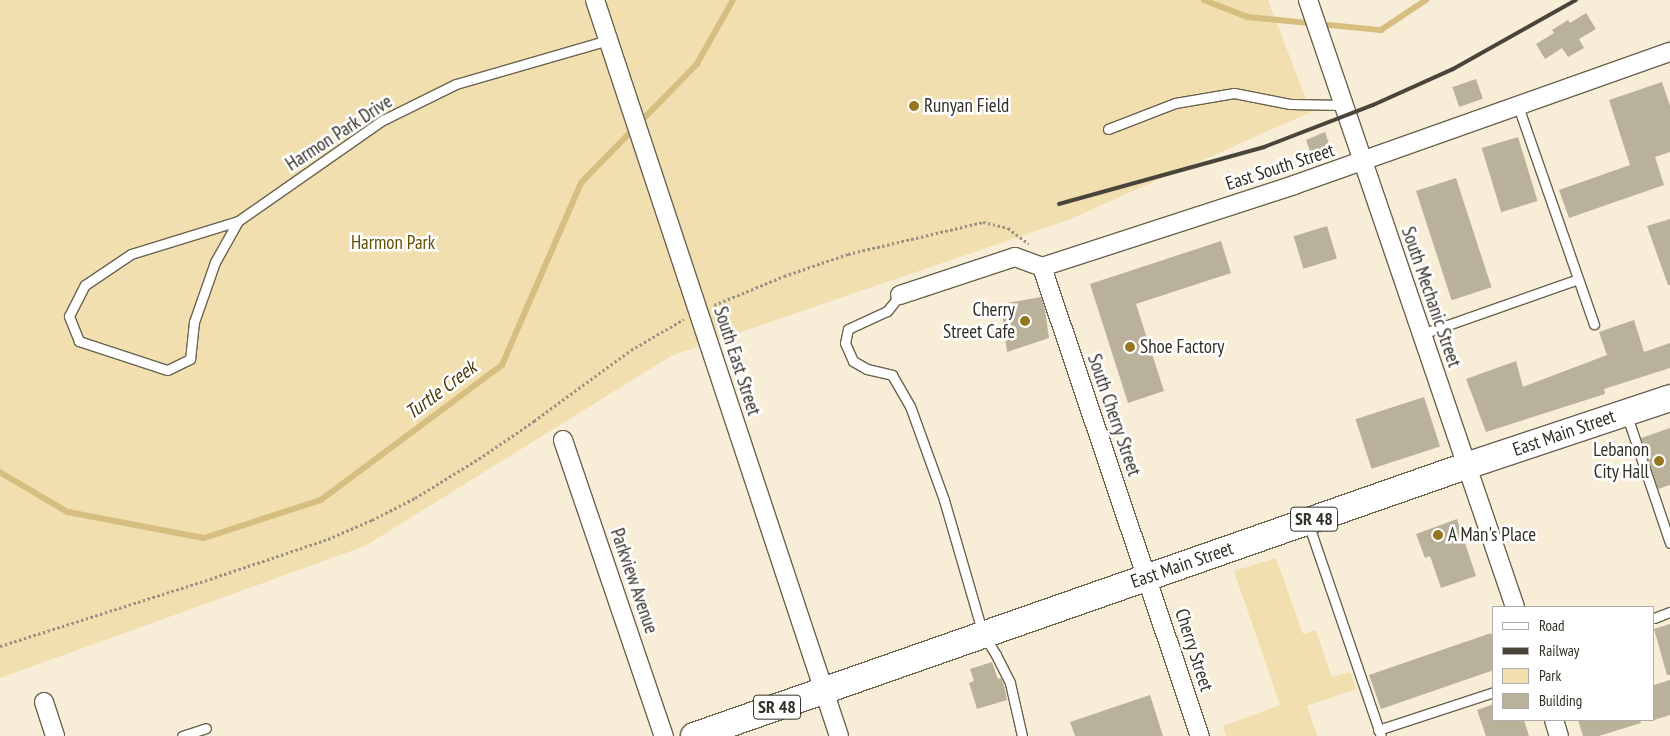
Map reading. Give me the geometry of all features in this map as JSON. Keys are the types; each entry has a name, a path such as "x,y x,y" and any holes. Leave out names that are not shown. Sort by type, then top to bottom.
{"main road":[{"name":"East Main Street","path":"694,736 1466,466 1670,398"}],"street":[{"name":"South East Street","path":"595,0 839,736"},
{"name":"South Mechanic Street","path":"1308,0 1515,606"},
{"name":"East South Street","path":"1042,267 1362,162 1670,52"},
{"path":"900,295 1015,257 1042,267"},
{"name":"South Cherry Street","path":"1042,267 1148,577"},
{"name":"Parkview Avenue","path":"563,440 664,736"},
{"name":"Cherry Street","path":"1148,577 1200,736"},
{"path":"44,702 56,736"},
{"path":"1554,721 1559,736"}],"lane":[{"name":"Harmon Park Drive","path":"238,221 383,120 456,84 608,40"},
{"path":"1108,129 1175,103 1234,93 1290,104 1344,105"},
{"path":"1518,106 1594,324"},
{"path":"238,221 215,262 197,313 190,359 168,370 79,341 69,316 85,286 131,254 238,221"},
{"path":"1422,334 1578,279"},
{"path":"900,295 887,311 848,329 845,344 853,361 867,369 892,375 910,406 944,500 983,634 1010,684 1022,736"},
{"path":"1626,412 1670,543"},
{"path":"1307,522 1380,733 1492,693"},
{"path":"1655,618 1670,612"},
{"path":"182,736 206,728"}],"path":[{"path":"0,646 328,539 372,520 415,498 534,421 631,350 699,312 784,276 848,254 983,222"}],"green space":[{"name":"Harmon Park","path":"0,0 1268,0 1311,112 1068,220 671,356 365,546 0,678"},
{"path":"1276,558 1303,634 1316,630 1332,677 1350,672 1356,689 1307,706 1317,736 1226,736 1223,726 1280,705 1234,571"}],"building":[{"path":"1586,13 1596,29 1579,39 1584,48 1568,57 1562,48 1545,59 1536,44 1554,33 1552,30 1568,20 1570,23"},
{"path":"1476,79 1483,99 1459,107 1452,87"},
{"path":"1662,82 1670,106 1670,152 1655,157 1664,185 1569,218 1559,190 1630,165 1609,100"},
{"path":"1325,132 1331,149 1320,153 1310,151 1306,140"},
{"path":"1518,137 1538,201 1501,212 1482,148"},
{"path":"1456,178 1492,287 1452,300 1416,191"},
{"path":"1670,219 1670,285 1668,285 1647,226"},
{"path":"1327,226 1337,259 1303,269 1294,236"},
{"name":"Shoe Factory","path":"1221,241 1231,273 1136,304 1164,391 1128,403 1090,284"},
{"name":"Cherry Street Cafe","path":"1041,297 1049,338 1007,352 1001,304"},
{"path":"1634,320 1644,352 1670,343 1670,368 1604,389 1605,394 1486,432 1466,379 1516,361 1523,387 1607,355 1599,332"},
{"path":"1424,397 1440,446 1372,469 1356,419"},
{"name":"Lebanon City Hall","path":"1670,428 1670,485 1658,489 1641,438"},
{"path":"1457,519 1476,576 1441,588 1430,556 1425,558 1416,534"},
{"path":"1670,624 1670,675 1667,675 1655,629"},
{"path":"1491,633 1492,636 1492,671 1381,709 1369,675"},
{"path":"992,662 998,679 1001,678 1004,685 1007,700 977,709 969,683 974,681 970,669"},
{"path":"1670,680 1670,715 1655,720 1655,685"},
{"path":"1150,695 1163,736 1075,736 1070,722"},
{"path":"1492,705 1492,721 1524,721 1529,736 1486,736 1477,710"},
{"path":"1578,721 1640,721 1641,723 1599,736 1583,736"}],"waterway":[{"name":"Turtle Creek","path":"0,472 68,512 204,538 321,500 502,365 581,183 697,64 733,0"},
{"name":"Turtle Creek","path":"1204,0 1248,17 1381,30 1426,0"}],"railway":[{"path":"1059,204 1264,147 1373,105 1453,69 1576,0"}],"place":[{"name":"Runyan Field","path":"914,106"},
{"name":"Cherry Street Cafe","path":"1025,321"},
{"name":"Shoe Factory","path":"1130,347"},
{"name":"Lebanon City Hall","path":"1659,461"},
{"name":"A Man's Place","path":"1438,535"}]}
